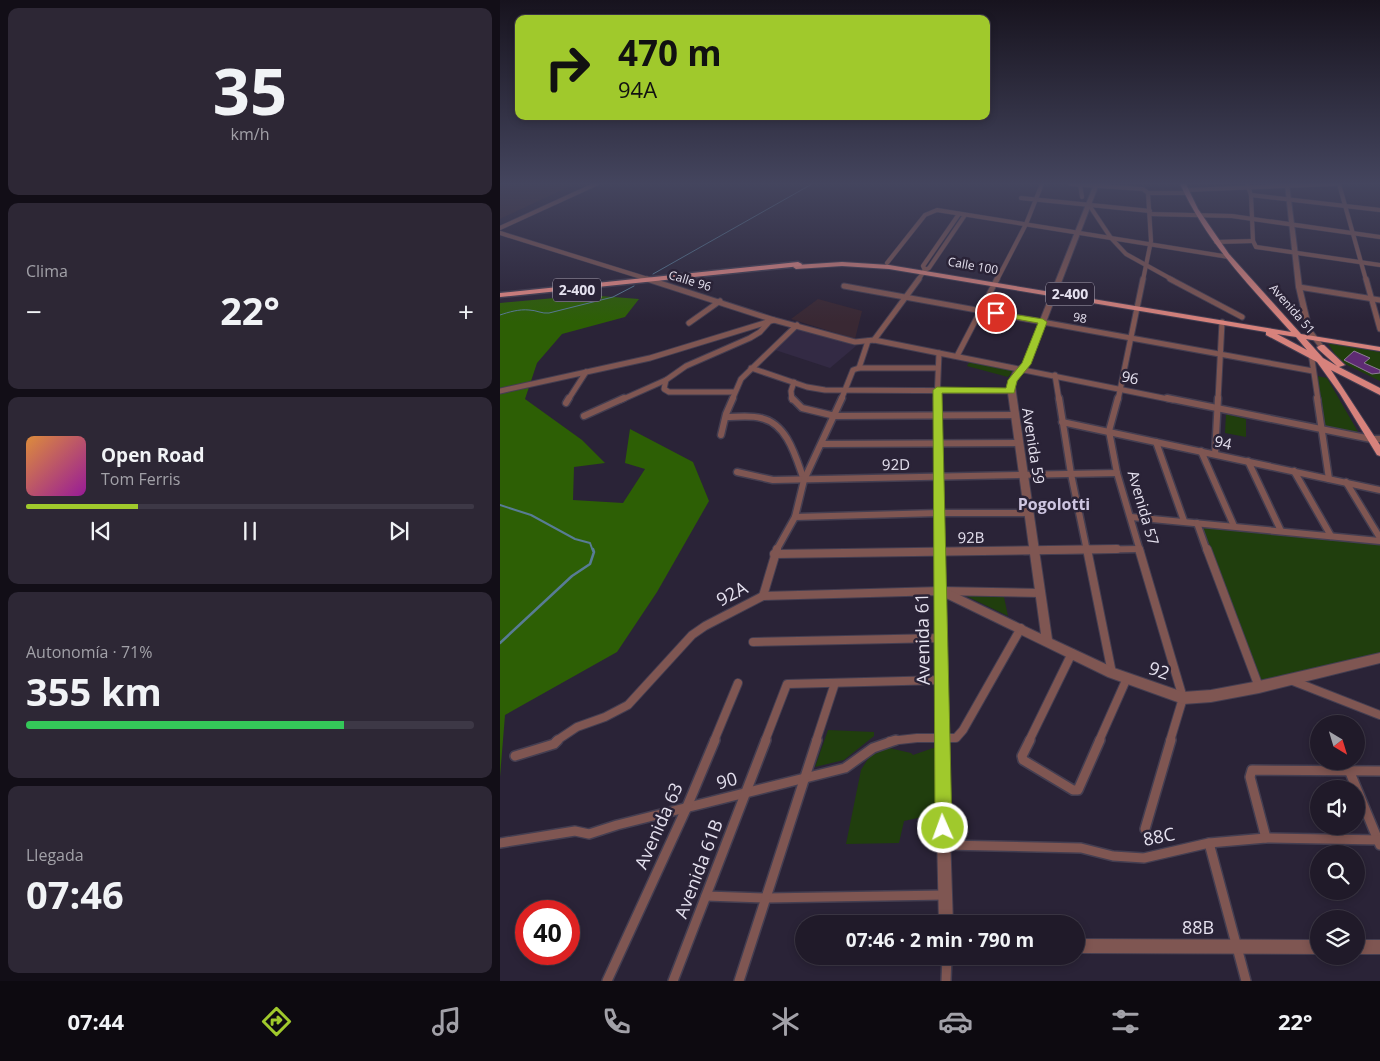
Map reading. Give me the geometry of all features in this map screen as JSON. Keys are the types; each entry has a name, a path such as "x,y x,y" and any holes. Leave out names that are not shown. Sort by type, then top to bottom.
{"highway":[{"name":"Calle 100","path":"500,297 797,265"}],"main road":[{"name":"Avenida 51","path":"1208,230 1216,242 1311,352"},
{"name":"Calle 100","path":"797,265 850,260 887,263 1249,327 1296,333"},
{"name":"Calle 100","path":"797,265 861,264 924,271"},
{"name":"Calle 100","path":"1137,307 1266,326 1296,333 1319,349 1380,345"},
{"path":"1266,326 1282,327 1286,321"},
{"path":"1266,326 1311,352"},
{"path":"1249,327 1268,333 1311,352 1319,349"},
{"name":"Calle 100","path":"1319,349 1333,341 1380,349"},
{"path":"1319,349 1342,365 1380,386"},
{"path":"1319,349 1332,376 1376,439 1380,453"},
{"path":"1319,349 1350,376"},
{"path":"1332,376 1339,373 1350,376 1380,392"}],"street":[{"path":"887,263 913,230"},
{"path":"924,271 923,266 948,230"},
{"path":"859,368 871,341 924,271 929,268 955,230"},
{"path":"957,356 1023,230"},
{"path":"1068,230 1229,257"},
{"path":"1105,230 1126,254 1242,316"},
{"name":"Avenida 57","path":"1150,230 1150,245 1121,389 1109,431 1117,473 1183,698"},
{"path":"1252,230 1253,241 1256,247 1380,265"},
{"path":"1292,230 1299,287 1309,330 1319,349"},
{"path":"1321,230 1380,237"},
{"path":"1352,230 1380,329"},
{"name":"Avenida 59","path":"1047,640 1011,391 1012,380 1026,364 1077,231"},
{"name":"Calle 96","path":"500,233 720,301 774,320 855,342 871,341"},
{"path":"1216,242 1253,241"},
{"name":"98","path":"844,286 1313,371"},
{"path":"1299,287 1380,300"},
{"path":"689,323 720,301"},
{"path":"500,391 668,353 774,320"},
{"path":"1216,454 1219,354 1222,322"},
{"path":"584,416 666,380 686,366 750,338 760,332 768,323"},
{"path":"721,435 734,392 741,379 797,325"},
{"name":"96","path":"871,341 957,356 1376,439"},
{"path":"1311,352 1329,479"},
{"name":"Avenida 61","path":"939,353 936,416 938,552 941,592 941,737 946,915"},
{"path":"751,368 816,389 845,391 1011,391"},
{"path":"763,596 774,554 795,517 804,480 835,416 853,370 859,368 937,368"},
{"path":"566,403 586,372"},
{"path":"1055,376 1071,474 1112,673"},
{"path":"666,380 664,389 669,392 734,392"},
{"path":"794,382 790,393 793,402 812,412 835,416 1014,415"},
{"path":"726,417 755,417 773,424 794,449 796,464 804,480"},
{"name":"94","path":"1062,422 1380,490"},
{"path":"1156,442 1184,521"},
{"path":"822,444 1019,443"},
{"path":"1201,451 1234,526"},
{"path":"1248,461 1281,531"},
{"path":"1294,471 1331,536"},
{"name":"92D","path":"737,472 773,480 1117,473"},
{"path":"1346,482 1380,540"},
{"path":"795,517 938,513 1029,514"},
{"path":"1131,517 1380,540"},
{"path":"1197,523 1259,687"},
{"name":"92B","path":"774,554 1139,549"},
{"name":"92","path":"941,592 1047,640 1112,673 1183,698 1211,696 1259,687 1380,658"},
{"name":"92A","path":"515,756 554,744 560,737 577,727 605,717 628,705 692,635 705,626 763,596 941,592 1041,593"},
{"name":"90","path":"500,843 575,831 589,834 617,825 686,809 853,765 867,753 884,743 941,737 948,739 956,738 1021,628"},
{"path":"753,642 941,638"},
{"path":"1072,653 1022,756 1023,760 1073,790 1078,790 1127,678"},
{"path":"739,981 835,683 942,680"},
{"path":"1292,680 1380,715"},
{"name":"Avenida 61B","path":"673,981 787,684 835,683"},
{"name":"Avenida 63","path":"607,981 686,809 738,684"},
{"path":"1145,829 1183,698"},
{"path":"1266,838 1250,777 1252,770 1310,770"},
{"path":"1379,841 1349,770 1380,771"},
{"name":"88C","path":"944,845 1081,848 1113,856 1144,858 1209,843 1266,838 1379,841"},
{"path":"1209,843 1246,981"},
{"path":"706,896 766,898 945,894"},
{"name":"88B","path":"1085,946 1310,947"},
{"path":"1365,947 1380,947"},
{"path":"946,981 947,965"}],"shaded area":[{"path":"818,299 862,311 855,339 791,319"},
{"path":"797,328 856,346 830,368 772,349"}],"green space":[{"path":"588,295 639,299 625,317 562,334 537,363 525,399 582,440 605,463 574,467 573,500 623,503 645,469 625,463 630,429 693,462 709,501 657,592 617,652 505,715 500,777 500,303"},
{"path":"1328,343 1380,352 1380,381 1339,361"},
{"path":"970,361 1013,371 1008,377 967,366"},
{"path":"1313,375 1327,378 1361,437 1321,428"},
{"path":"1226,414 1246,419 1246,437 1225,433"},
{"path":"1197,523 1380,541 1380,658 1259,687"},
{"path":"964,595 1004,597 1008,616"},
{"path":"828,730 874,732 874,736 844,760 815,767"},
{"path":"939,746 936,814 904,821 899,843 846,844 861,770 870,756 889,748 913,755"}],"building":[{"path":"1354,351 1370,358 1364,363 1380,370 1380,373 1372,374 1344,360"}],"waterway":[{"path":"653,274 731,230"},
{"path":"500,315 522,310 549,313 613,297 634,286"},
{"path":"500,505 531,515 575,539 590,543 593,551"},
{"path":"500,643 572,576 590,564 594,552 593,549"}],"district":[{"name":"Pogolotti","path":"1054,504"}],"route":[{"path":"943,828 937,390 1011,391 1012,380 1026,364 1043,322 996,313"}]}
